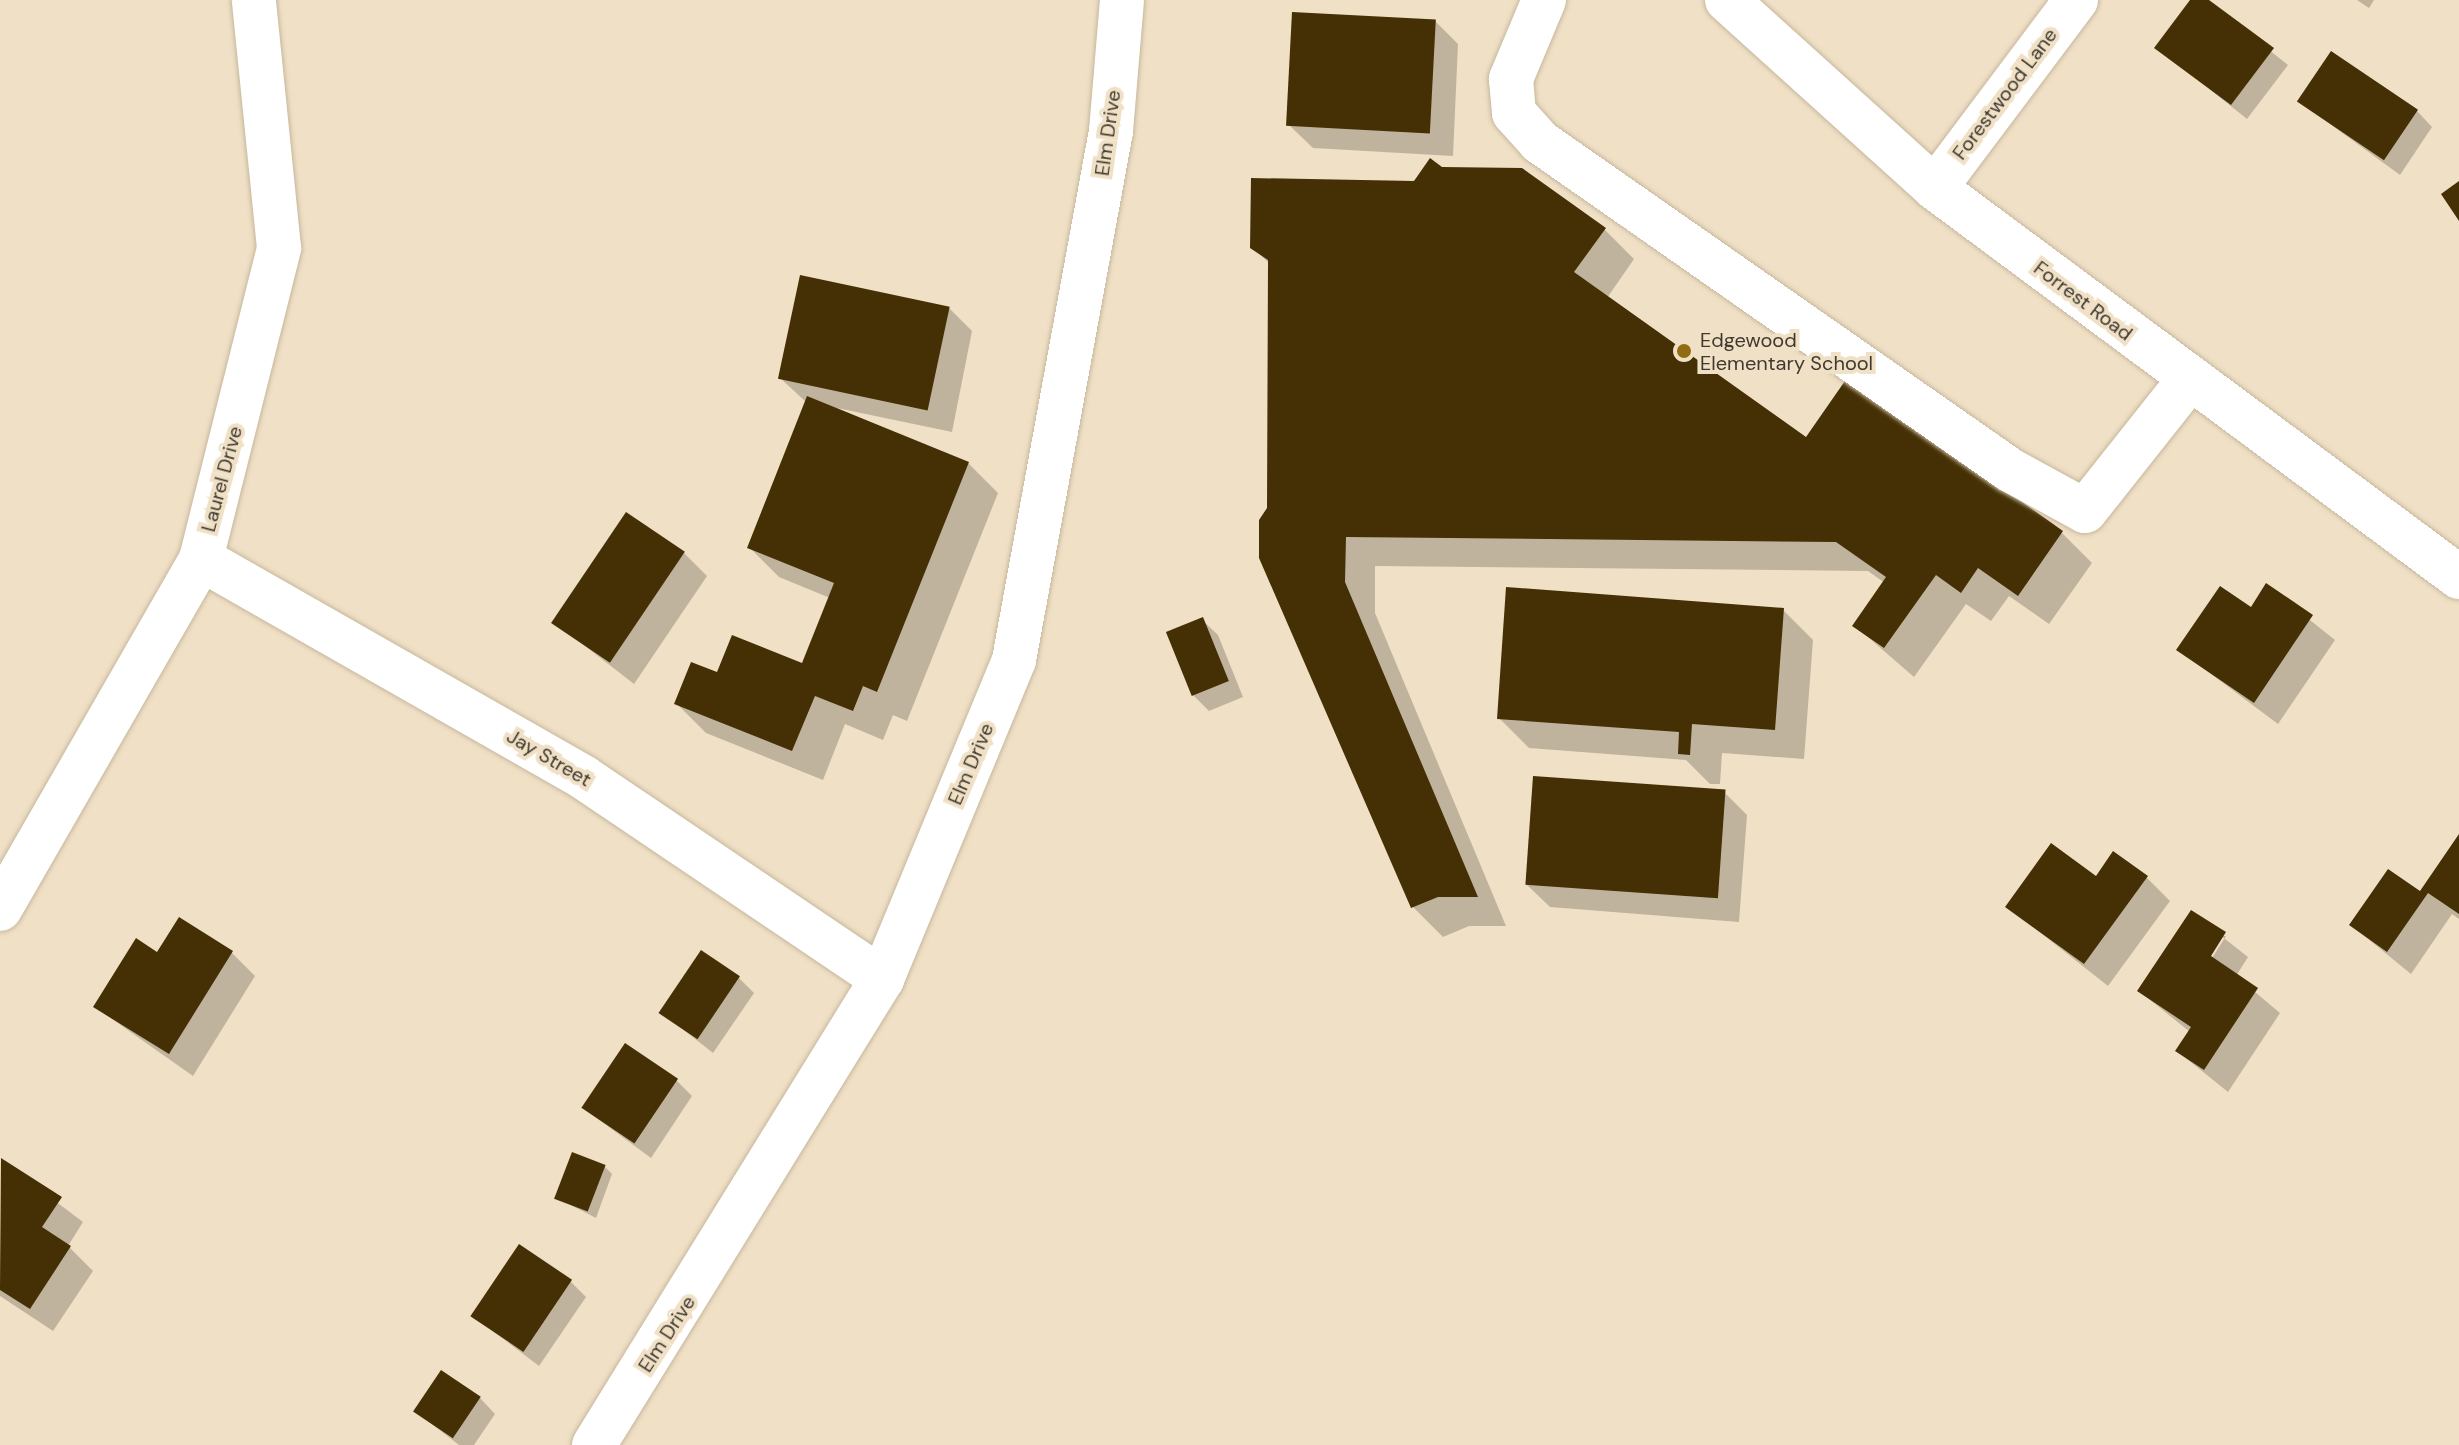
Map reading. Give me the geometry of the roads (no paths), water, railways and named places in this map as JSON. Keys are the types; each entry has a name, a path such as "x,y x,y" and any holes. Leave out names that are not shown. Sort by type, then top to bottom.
{"street":[{"name":"Laurel Drive","path":"0,909 201,559 279,248 254,0"},
{"name":"Elm Drive","path":"594,1445 882,979 1014,660 1111,131 1122,0"},
{"path":"1544,0 1511,79 1514,113 1540,142 2010,470 2085,511 2189,380"},
{"name":"Forrest Road","path":"1727,0 1935,188 2189,380 2459,577"},
{"name":"Forestwood Lane","path":"1935,188 2076,0"},
{"name":"Jay Street","path":"201,559 583,777 882,979"}],"place":[{"name":"Edgewood Elementary School","path":"1684,351"}]}
